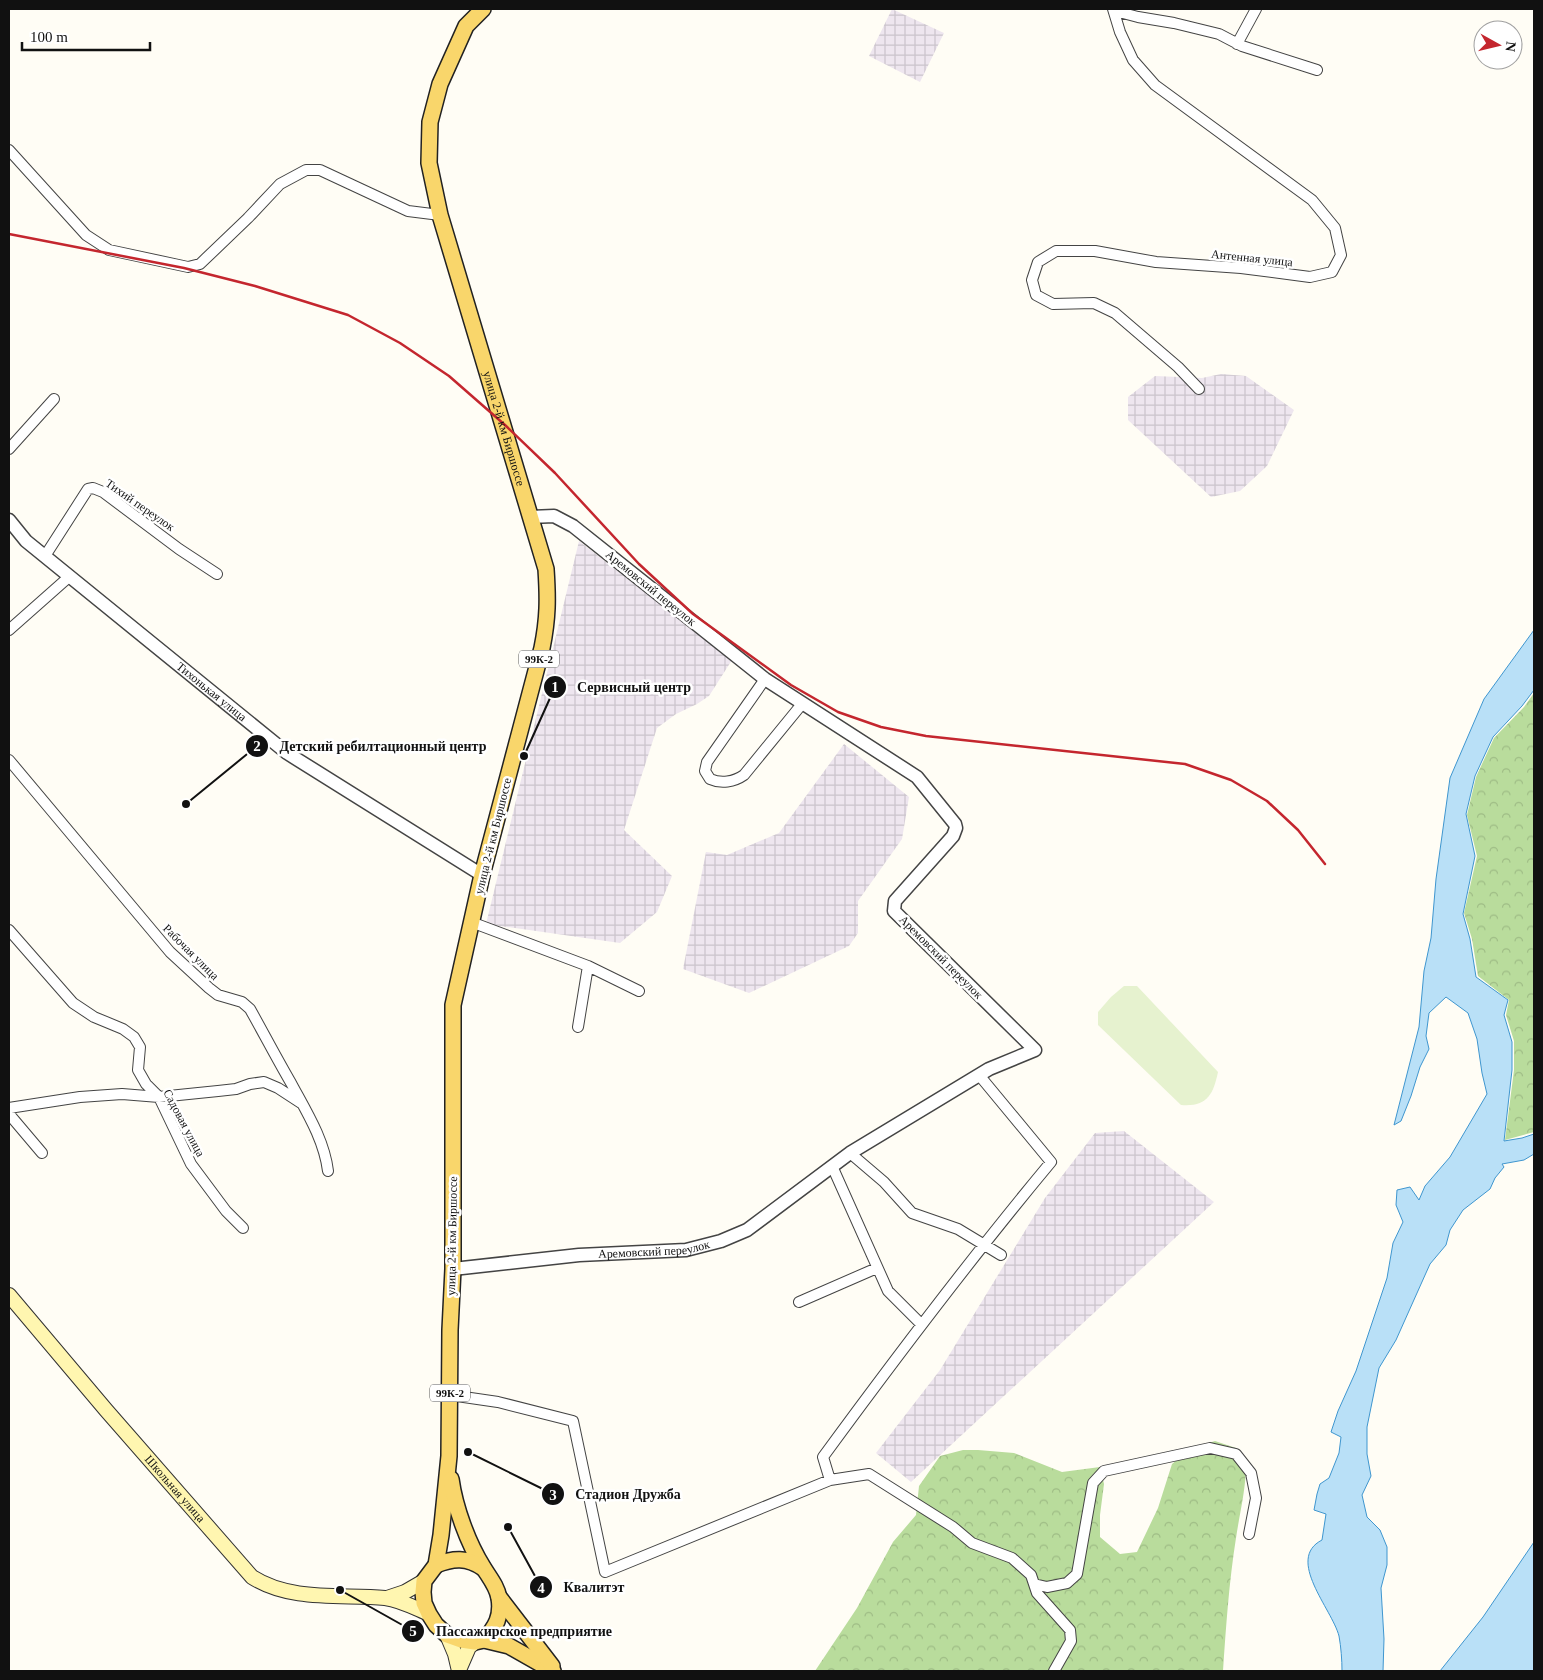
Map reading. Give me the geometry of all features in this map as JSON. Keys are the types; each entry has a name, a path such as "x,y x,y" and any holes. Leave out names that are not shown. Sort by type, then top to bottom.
{"main road":[{"name":"улица 2-й км Биршоссе","path":"449,1456 450,1330 453,1269 453,1005 482,875 548,621 546,569 440,215 429,163 430,122 440,84 466,26 483,9"},
{"name":"Школьная улица","path":"9,1295 106,1410 252,1577 264,1584 286,1591 321,1596 386,1598"},
{"name":"99К-2","path":"424,1582 436,1565 449,1456"},
{"name":"99К-2","path":"449,1456 452,1490 462,1524 483,1568 490,1577 499,1597 555,1671"},
{"path":"436,1565 448,1560 465,1559 483,1568"},
{"path":"386,1598 405,1592 424,1582 424,1603 436,1625 447,1635 455,1654 459,1671"},
{"name":"99К-2","path":"480,1641 498,1623 500,1612 499,1597"},
{"path":"386,1598 429,1614"},
{"name":"99К-2","path":"447,1635 455,1639 509,1646 555,1671"},
{"path":"459,1671 469,1646 480,1641"}],"street":[{"path":"1113,9 1138,18 1174,23 1219,34 1237,44 1317,70"},
{"name":"Антенная улица","path":"1113,9 1120,32 1133,60 1155,86 1312,200 1335,228 1341,255 1332,272 1310,277 1241,268 1156,262 1094,251 1056,251 1038,262 1032,280 1036,295 1054,304 1094,303 1115,313 1178,367 1199,389"},
{"path":"1237,44 1256,9"},
{"path":"9,150 86,235 109,250 188,267 200,264 280,184 306,170 320,170 408,211 440,215"},
{"path":"9,449 54,399"},
{"name":"Тихий переулок","path":"44,556 88,489 93,488 103,492 179,549 217,574"},
{"name":"Аремовский переулок","path":"453,1269 579,1255 686,1250 721,1241 747,1230 850,1153 989,1069 1034,1050 894,911 895,901 953,836 956,828 955,824 917,777 765,679 573,526 554,516 530,517"},
{"name":"Тихонькая улица","path":"9,520 26,541 286,753 482,875"},
{"path":"9,630 70,576"},
{"path":"765,679 707,762 705,771 710,779 725,782 735,780 744,775 802,704"},
{"name":"Рабочая улица","path":"9,760 170,952 208,988 218,995 242,1002 250,1010 302,1103 318,1136 326,1158 328,1171"},
{"path":"471,922 588,966 639,991"},
{"name":"Садовая улица","path":"9,930 73,1003 94,1017 123,1029 134,1037 140,1048 138,1070 146,1084 159,1097 191,1164 226,1211 243,1228"},
{"path":"578,1028 588,966"},
{"path":"830,1480 822,1457 983,1244 1051,1162 979,1075"},
{"path":"9,1108 113,1094 159,1097 236,1089 264,1082 278,1088 302,1103"},
{"path":"9,1114 42,1153"},
{"path":"850,1153 884,1182 912,1213 958,1229 1001,1255"},
{"path":"832,1166 888,1291 921,1324"},
{"path":"799,1302 877,1268"},
{"path":"450,1395 508,1404 573,1421 605,1572 830,1480 869,1474 952,1526 972,1542 1012,1558 1031,1575 1037,1593 1070,1630 1071,1641 1054,1671"},
{"path":"1034,1584 1047,1587 1068,1583 1077,1574 1092,1484 1104,1471 1210,1448 1236,1454 1251,1473 1256,1498 1249,1534"}],"shaded area":[{"path":"892,9 944,33 920,82 869,56"},
{"path":"1221,374 1246,376 1294,410 1267,466 1240,491 1211,497 1128,420 1128,397 1155,376 1202,378"},
{"path":"579,541 732,660 709,696 676,714 657,728 624,830 672,876 657,912 620,943 486,924"},
{"path":"844,744 909,797 902,839 858,901 858,933 849,946 749,993 683,969 706,852 727,855 779,833"},
{"path":"1124,1131 1214,1202 911,1482 876,1453 940,1370 1045,1198 1095,1133"}],"green space":[{"path":"1534,693 1534,1132 1505,1140 1514,1070 1514,1041 1506,1015 1509,1000 1478,976 1472,939 1464,913 1477,856 1467,815 1476,777 1494,738 1524,707"},
{"path":"1124,986 1137,986 1218,1072 1211,1093 1203,1102 1181,1105 1098,1025 1098,1012"},
{"path":"1215,1441 1236,1448 1246,1458 1244,1488 1230,1588 1223,1671 815,1671 857,1608 893,1542 916,1515 919,1486 940,1456 963,1450 978,1450 1014,1453 1062,1472 1100,1467 1104,1484 1100,1515 1100,1537 1120,1554 1137,1552 1158,1508 1172,1464 1190,1449"}],"water":[{"path":"1534,630 1534,690 1493,737 1475,776 1466,814 1475,856 1463,914 1470,939 1476,977 1508,1000 1504,1015 1512,1042 1512,1070 1504,1141 1534,1134 1534,1154 1524,1160 1502,1164 1504,1167 1495,1178 1490,1189 1463,1210 1450,1230 1446,1245 1430,1264 1396,1340 1379,1368 1367,1427 1367,1454 1371,1476 1362,1495 1367,1517 1380,1530 1387,1547 1387,1565 1381,1588 1384,1639 1383,1671 1342,1671 1339,1636 1309,1572 1308,1559 1312,1548 1322,1540 1326,1514 1314,1510 1320,1484 1329,1478 1339,1453 1341,1437 1331,1432 1356,1371 1387,1278 1393,1243 1403,1222 1396,1205 1397,1190 1410,1187 1419,1200 1425,1186 1450,1157 1487,1094 1477,1039 1468,1013 1446,997 1429,1013 1426,1036 1429,1049 1420,1067 1401,1121 1394,1125 1419,1027 1424,971 1431,938 1436,879 1450,778 1484,699"},
{"path":"1534,1542 1534,1671 1440,1671 1483,1617"}],"railway":[{"path":"9,234 184,268 255,286 348,315 400,343 449,376 505,425 555,473 639,564 693,614 791,685 838,712 881,727 926,736 1185,764 1231,780 1267,801 1298,830 1325,864"}],"place":[{"name":"Сервисный центр","path":"524,756"},
{"name":"Детский ребилтационный центр","path":"186,804"},
{"name":"Стадион Дружба","path":"468,1452"},
{"name":"Квалитэт","path":"508,1527"},
{"name":"Пассажирское предприятие","path":"340,1590"}]}
